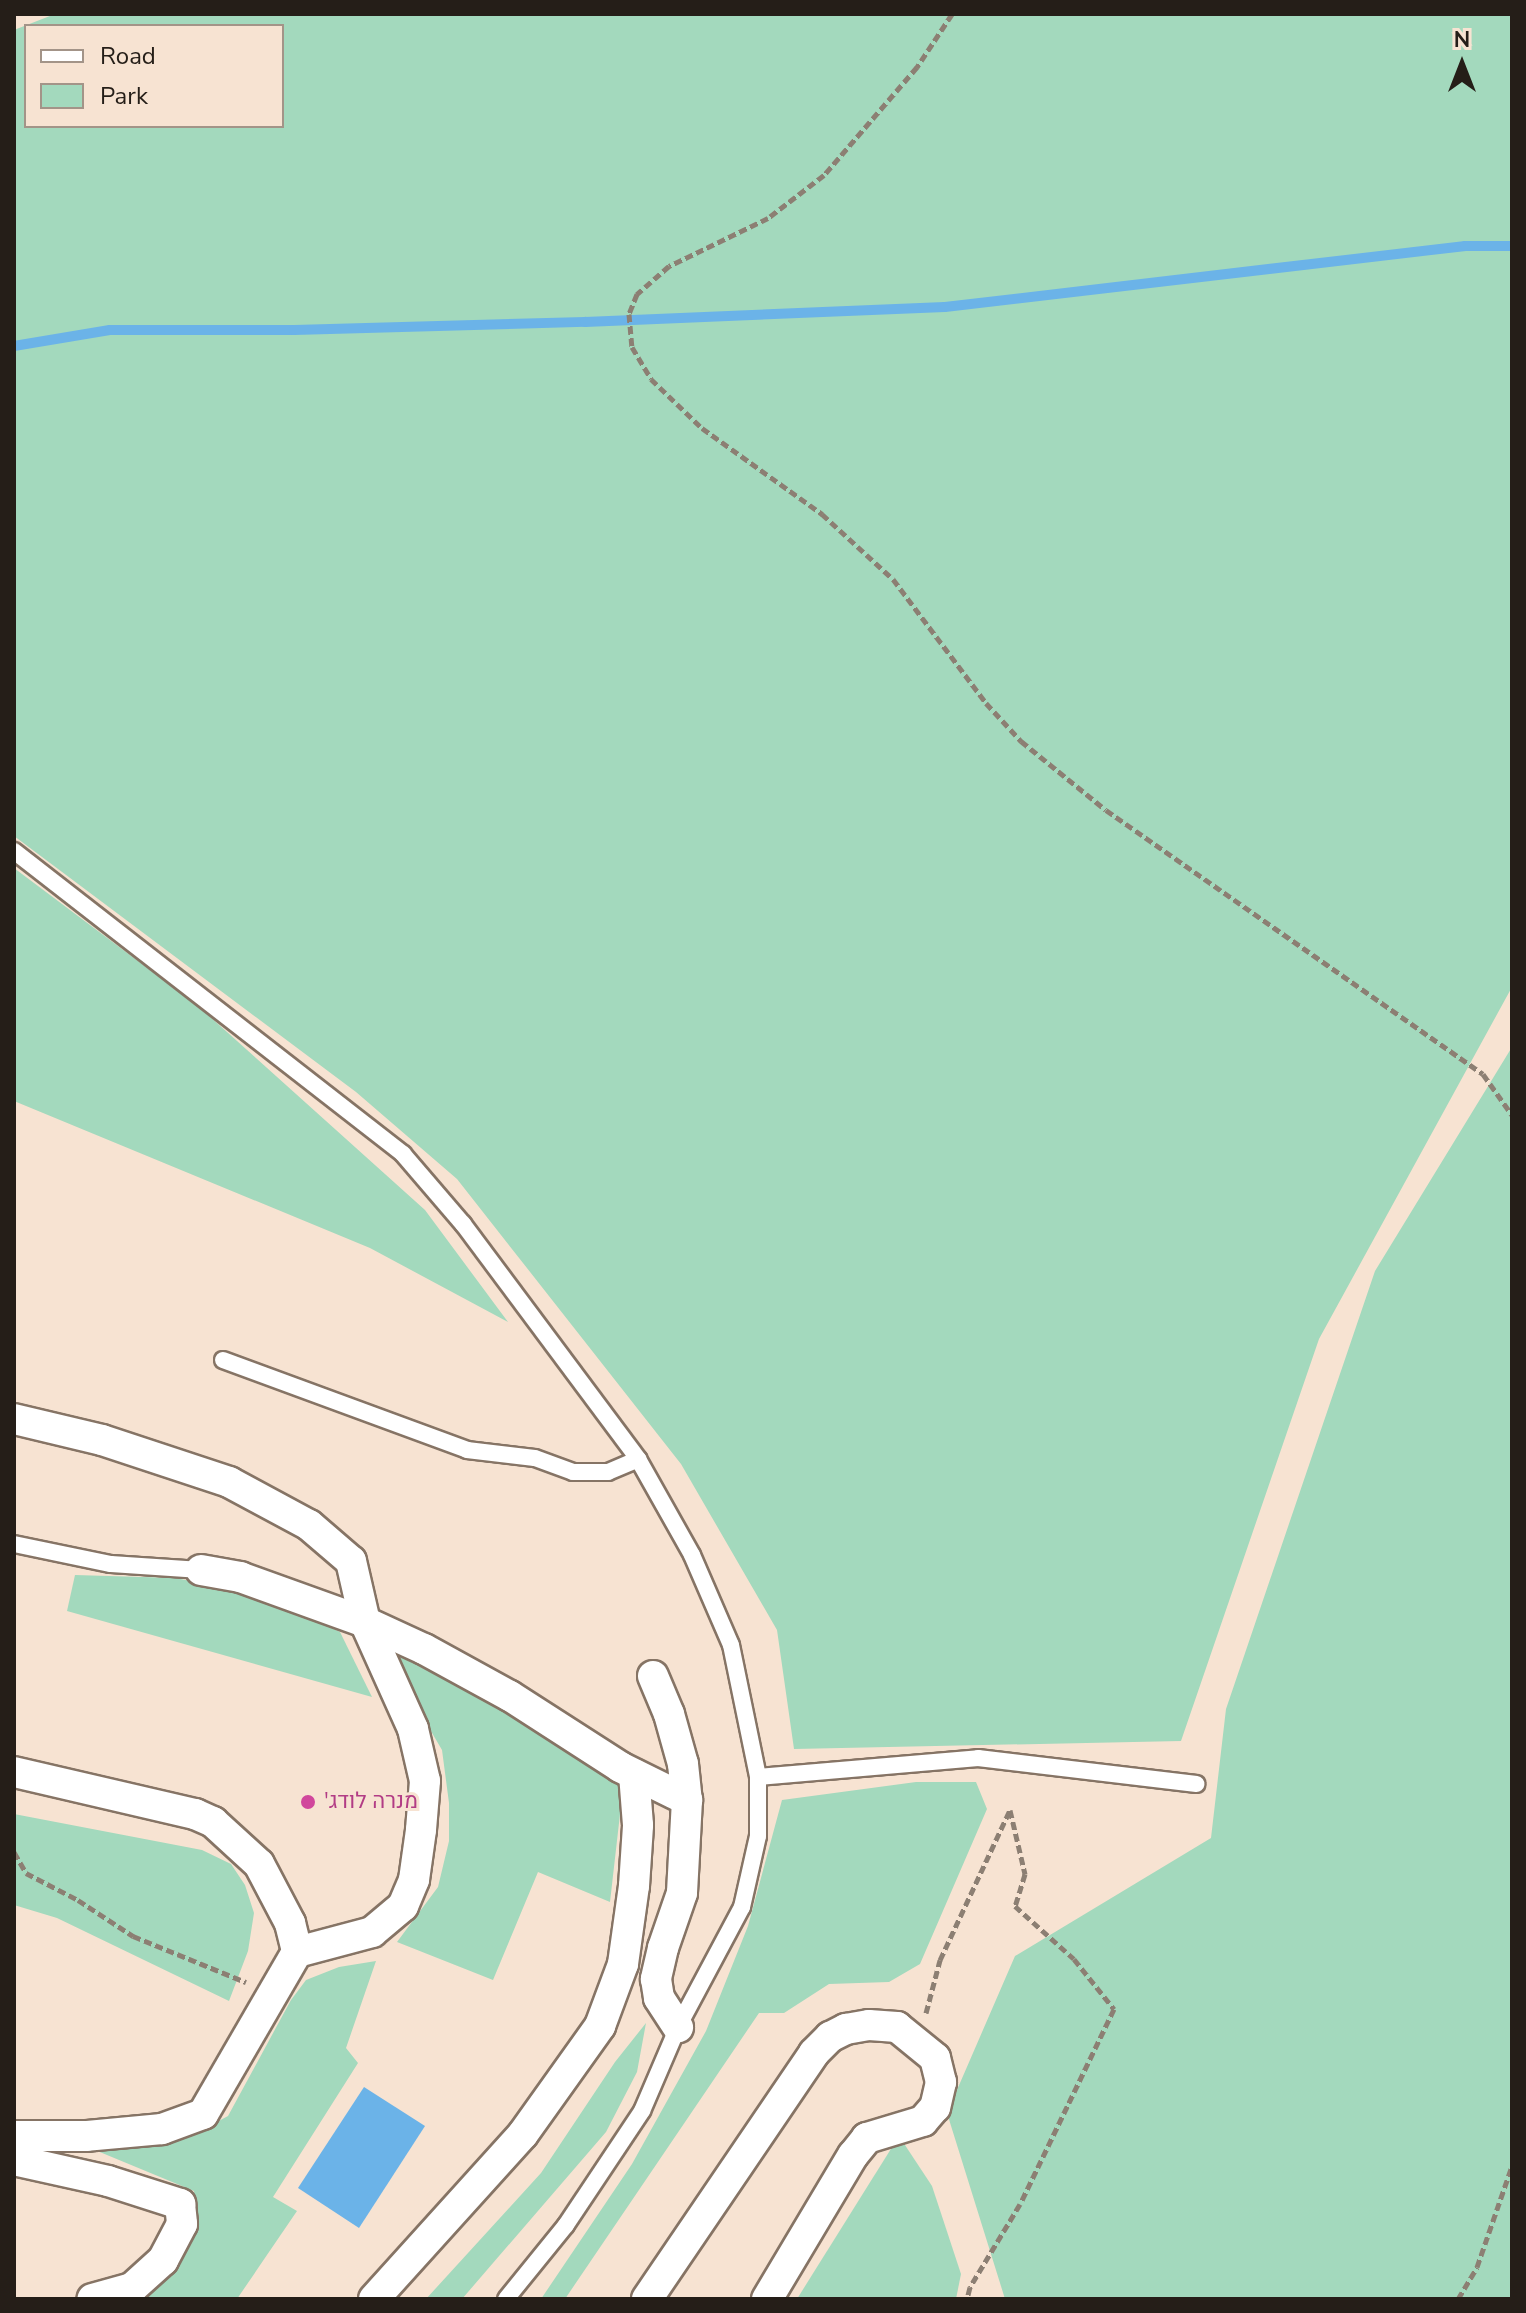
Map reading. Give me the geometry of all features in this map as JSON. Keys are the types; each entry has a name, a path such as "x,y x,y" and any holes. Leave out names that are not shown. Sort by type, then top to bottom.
{"street":[{"path":"14,1419 102,1440 229,1482 309,1525 351,1561 365,1622 413,1729 425,1781 414,1880 403,1906 372,1932 297,1952"},
{"path":"201,1570 240,1577 365,1622 510,1696 634,1774 687,1800"},
{"path":"653,1676 669,1714 683,1764 687,1800 682,1893 656,1979 659,1998 678,2027"},
{"path":"14,1772 195,1814 213,1822 259,1864 290,1923 297,1952 203,2114 162,2129 87,2136 14,2136"},
{"path":"374,2299 523,2134 600,2026 623,1964 634,1886 638,1825 634,1774"},
{"path":"647,2299 814,2053 830,2037 869,2025 897,2027 919,2041 935,2058 941,2082 935,2107 923,2121 867,2138 853,2155 767,2299"},
{"path":"14,2160 108,2181 180,2204 182,2224 163,2260 132,2288 92,2299"}],"lane":[{"path":"14,851 403,1154 463,1224 638,1459 692,1555 731,1645 758,1777 758,1836 742,1907 678,2027 642,2111 566,2225 506,2299"},
{"path":"223,1360 467,1450 535,1458 573,1472 608,1472 638,1459"},
{"path":"14,1544 111,1564 201,1570"},
{"path":"758,1777 978,1758 1196,1784"}],"path":[{"path":"952,14 917,67 824,175 768,218 669,266 637,294 629,314 632,347 651,379 702,428 822,514 893,579 986,703 1021,741 1106,810 1483,1074 1512,1115"},
{"path":"919,2041 940,1960 1010,1810 1025,1874 1015,1906 1074,1959 1114,2009 1020,2204 970,2287 967,2299"},
{"path":"14,1852 26,1873 78,1900 133,1936 275,1994"},
{"path":"1458,2299 1477,2267 1512,2166"}],"green space":[{"path":"55,14 1512,14 1512,987 1319,1339 1181,1741 794,1749 777,1630 681,1464 457,1179 356,1092 14,836 14,30 24,26 24,128 284,128 284,24 29,24"},
{"path":"14,868 198,1006 425,1210 508,1322 370,1248 14,1101"},
{"path":"1512,1047 1512,2299 1005,2299 947,2113 1015,1956 1211,1838 1226,1709 1375,1271"},
{"path":"75,1575 176,1578 267,1597 340,1632 372,1697 67,1611"},
{"path":"399,1655 459,1678 623,1788 610,1902 538,1872 493,1980 397,1942 438,1887 449,1841 449,1803 442,1750 397,1673"},
{"path":"916,1782 976,1782 987,1809 920,1964 889,1982 829,1984 784,2013 759,2013 565,2299 541,2299 632,2164 706,2031 748,1926 782,1800"},
{"path":"14,1814 202,1850 231,1864 245,1885 254,1913 248,1951 229,2001 57,1918 14,1905"},
{"path":"376,1961 346,2048 358,2063 273,2197 297,2211 237,2299 124,2299 179,2255 196,2226 194,2191 78,2143 155,2143 191,2136 228,2116 291,2000 306,1980 339,1967"},
{"path":"646,2023 637,2072 606,2132 462,2299 426,2299 541,2173 615,2062"},
{"path":"899,2136 932,2186 961,2274 956,2299 797,2299"}],"water":[{"path":"364,2087 425,2126 359,2228 298,2188"}],"waterway":[{"path":"14,346 110,330 294,330 585,322 945,307 1465,246 1512,246"}],"place":[{"name":"'מנרה לודג","path":"308,1802"}]}
